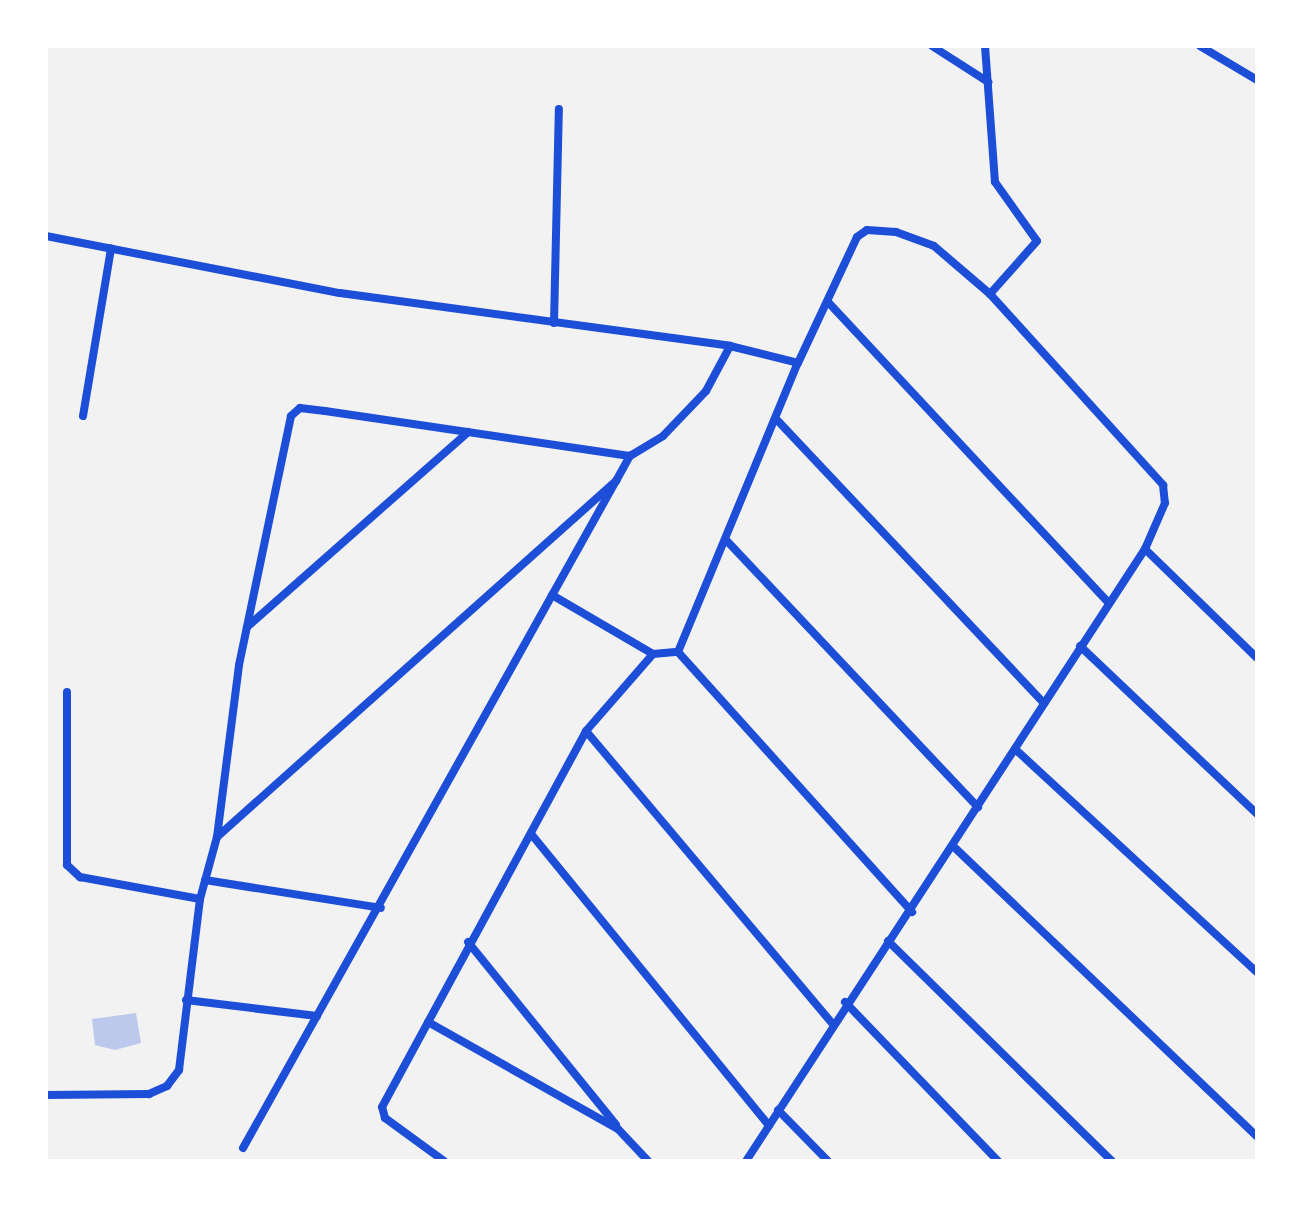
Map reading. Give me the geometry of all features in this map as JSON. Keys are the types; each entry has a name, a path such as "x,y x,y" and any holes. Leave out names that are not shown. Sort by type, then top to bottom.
{"street":[{"path":"932,46 988,82"},
{"path":"985,46 995,182 1037,241 990,294"},
{"path":"1200,46 1257,80"},
{"path":"554,323 559,109"},
{"path":"678,652 778,421 798,363 857,237 880,229 934,246 990,294 1163,485 1165,503 1145,549 912,912 845,1002 746,1161"},
{"path":"46,236 340,293 730,346 798,363"},
{"path":"83,416 111,248"},
{"path":"828,302 1109,603"},
{"path":"243,1148 381,908 630,456 663,436 706,391 730,346"},
{"path":"46,1095 149,1094 167,1086 182,1056 186,1000 200,899 217,837 247,628 288,421 295,412 312,409 630,456"},
{"path":"778,421 1044,703"},
{"path":"247,628 468,432"},
{"path":"217,837 616,481"},
{"path":"727,541 978,807"},
{"path":"1145,549 1257,658"},
{"path":"552,595 653,654 678,652"},
{"path":"1080,646 1257,814"},
{"path":"678,652 912,912"},
{"path":"444,1161 382,1111 468,942 532,835 586,731 653,654"},
{"path":"67,692 67,865 80,877 200,899"},
{"path":"586,731 833,1024"},
{"path":"1015,749 1257,972"},
{"path":"532,835 769,1126"},
{"path":"953,846 1257,1137"},
{"path":"205,880 381,908"},
{"path":"888,941 1112,1161"},
{"path":"468,942 618,1129 648,1161"},
{"path":"186,1000 317,1016"},
{"path":"845,1002 998,1161"},
{"path":"428,1022 618,1129"},
{"path":"778,1110 828,1161"}],"building":[{"path":"136,1013 141,1043 115,1050 95,1045 92,1019"}]}
